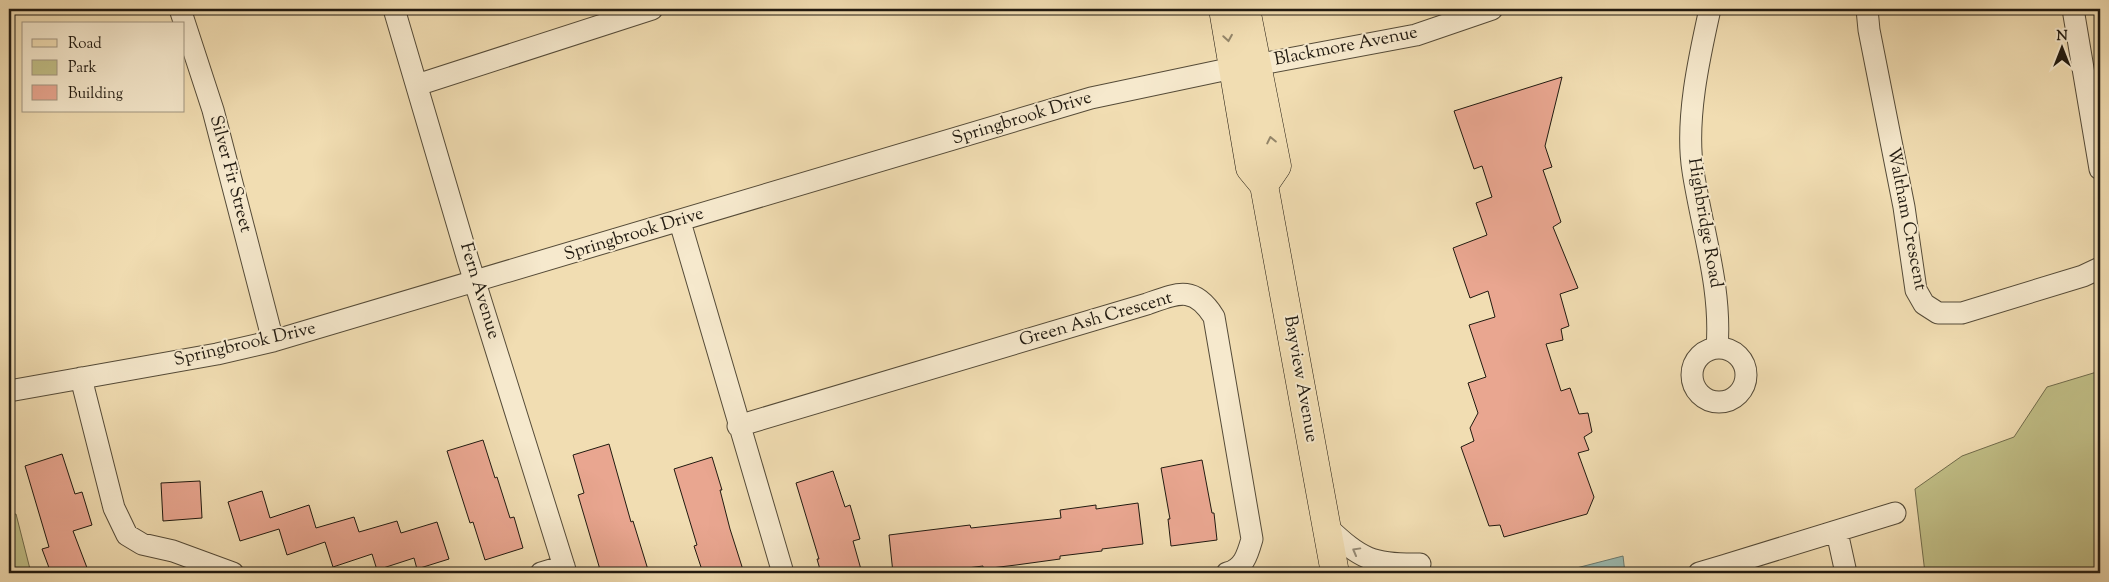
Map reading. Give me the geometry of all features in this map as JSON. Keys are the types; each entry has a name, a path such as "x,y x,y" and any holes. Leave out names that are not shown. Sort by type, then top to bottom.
{"main road":[{"name":"Bayview Avenue","path":"1223,9 1277,166 1264,185 1335,573"},
{"name":"Bayview Avenue","path":"1244,66 1246,9"}],"street":[{"name":"Silver Fir Street","path":"180,9 184,22"},
{"name":"Fern Avenue","path":"394,9 565,570"},
{"path":"417,85 620,13 652,9"},
{"name":"Highbridge Road","path":"1710,9 1697,74 1691,143 1692,170 1717,298 1717,348"},
{"name":"Waltham Crescent","path":"1867,9 1869,30 1904,207 1916,290 1924,304 1938,313 1962,313 2084,276 2100,268"},
{"path":"2073,9 2100,170"},
{"name":"Blackmore Avenue","path":"1244,66 1416,35 1485,10"},
{"name":"Silver Fir Street","path":"185,24 213,110 273,341"},
{"name":"Springbrook Drive","path":"9,391 273,341 476,283 1091,98 1244,66"},
{"path":"680,222 738,426 783,573"},
{"name":"Green Ash Crescent","path":"738,426 1170,296 1190,294 1205,303 1214,317 1252,539 1245,561 1232,572 1227,573"},
{"path":"81,378 114,508 127,535 142,544 173,552 234,573"},
{"path":"1699,573 1727,569 1895,513"},
{"path":"1327,527 1349,547 1374,561 1390,564 1420,564 1409,573"},
{"path":"1837,532 1846,573"},
{"path":"541,573 565,570"}],"green space":[{"path":"2100,371 2100,573 1925,573 1915,489 1962,456 2014,437 2047,387"},
{"path":"16,514 31,573 9,573 9,515"}],"water":[{"path":"1623,556 1625,573 1557,573"}],"building":[{"path":"1562,77 1545,146 1552,167 1543,170 1561,222 1553,227 1578,288 1560,294 1569,326 1561,329 1563,340 1546,344 1561,391 1570,388 1579,414 1588,413 1592,432 1584,437 1589,450 1578,453 1594,497 1587,514 1504,537 1500,525 1489,526 1461,447 1474,441 1470,428 1478,413 1468,383 1486,377 1469,325 1495,317 1488,291 1470,298 1453,248 1487,235 1476,203 1492,197 1482,166 1474,169 1454,111"},
{"path":"483,440 510,518 514,517 523,548 485,560 473,522 470,523 447,451"},
{"path":"609,444 631,522 633,521 649,573 601,573 578,495 584,493 573,455"},
{"path":"62,454 75,494 82,492 92,525 73,531 89,573 51,573 42,549 49,547 25,466"},
{"path":"712,457 722,490 720,490 730,529 744,573 703,573 694,546 697,545 674,469"},
{"path":"1202,460 1212,513 1214,513 1217,540 1171,546 1168,519 1170,519 1161,468"},
{"path":"833,471 845,507 850,505 860,539 853,541 862,573 821,573 817,559 819,559 796,483"},
{"path":"200,481 202,518 163,521 161,483"},
{"path":"262,491 270,518 309,505 316,528 354,517 359,532 397,521 401,533 437,522 449,559 417,569 414,558 377,570 372,554 333,567 325,542 287,555 279,529 240,541 228,502"},
{"path":"1138,503 1143,544 1060,556 1060,559 983,569 983,566 928,573 893,573 889,535 970,525 971,528 1061,518 1060,510 1096,505 1096,509"}]}
